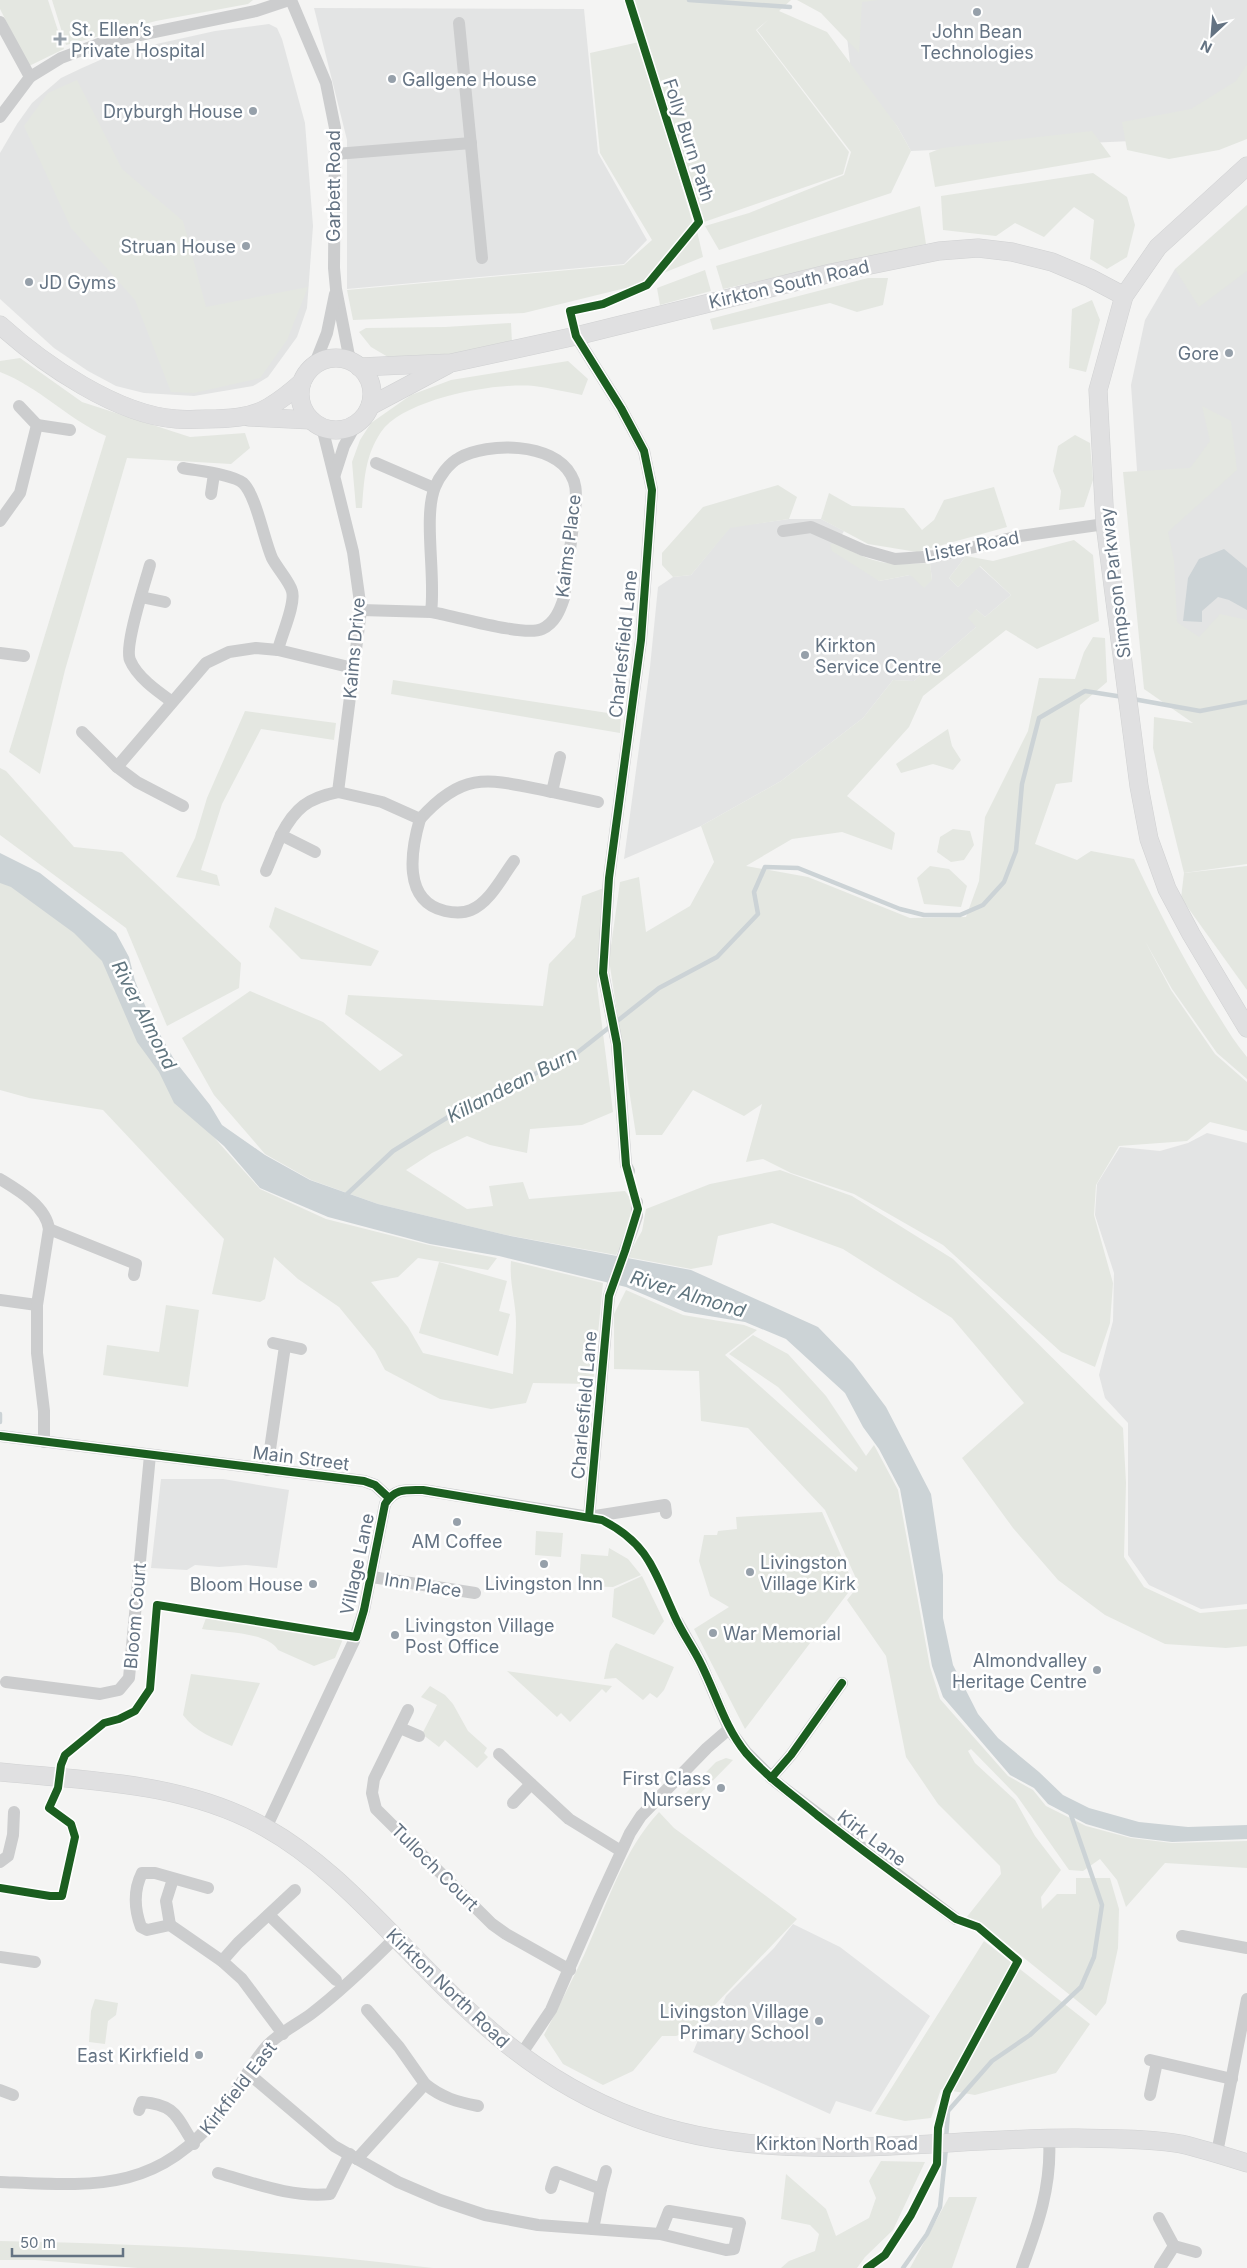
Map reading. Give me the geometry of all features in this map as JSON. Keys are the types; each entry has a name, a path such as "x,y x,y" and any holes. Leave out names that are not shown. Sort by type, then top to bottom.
{"main road":[{"name":"Simpson Parkway","path":"1247,166 1158,248 1124,296 1098,390 1105,524 1139,786 1149,840 1167,889 1190,934 1247,1028"},
{"name":"Kirkton South Road","path":"355,364 451,363 576,336 831,273 939,251 978,248 1012,252 1052,262 1090,278 1124,296"},
{"path":"0,326 28,350 88,388 123,406 174,419 216,419 244,416 268,408 288,395 302,382 314,366 334,358 355,364 370,384 370,406 356,424 342,430 317,424 244,416"},
{"name":"Kirkton South Road","path":"370,406 451,363"},
{"path":"302,382 301,403 317,424"},
{"name":"Kirkton North Road","path":"0,1772 145,1786 211,1804 266,1828 306,1855 350,1892 484,2027 520,2056 594,2100 635,2118 694,2136 776,2146 906,2144 1049,2138 1136,2140 1179,2144 1217,2153 1247,2163"}],"street":[{"path":"0,117 30,77 60,58 101,43 256,11 290,0"},
{"name":"Garbett Road","path":"290,0 326,83 334,128 336,154 334,240 336,289 355,364"},
{"path":"0,22 30,77"},
{"path":"459,23 482,258"},
{"path":"336,154 471,144"},
{"name":"Garbett Road","path":"314,366 327,333 336,289"},
{"name":"Charlesfield Lane","path":"576,336 621,408 644,451 652,490 641,640 608,878 603,973 617,1044 626,1165 629,1171"},
{"path":"19,406 38,425 70,430"},
{"name":"Kaims Drive","path":"317,424 335,474 353,552 361,610 340,764 338,792"},
{"path":"335,474 344,446 356,424"},
{"path":"0,521 20,493 38,425"},
{"name":"Kaims Place","path":"361,610 431,612 531,632 551,623 560,611 564,598 576,500 576,486 571,474 562,464 538,451 480,449 457,458 441,476 434,488 431,505 434,596 431,612"},
{"path":"376,463 434,488"},
{"path":"183,468 233,478 243,483 250,495 278,571 292,590 292,603 278,650"},
{"path":"211,494 214,474"},
{"name":"Lister Road","path":"783,531 810,527 863,550 895,559 937,556 1020,536 1105,524"},
{"path":"150,565 128,651 130,660 154,689 171,701"},
{"path":"141,597 165,602"},
{"path":"117,767 171,701 206,663 229,652 256,648 278,650 353,668"},
{"path":"0,653 24,656"},
{"path":"82,732 117,767 137,782 183,806"},
{"path":"552,792 560,757"},
{"path":"514,861 492,892 471,910 456,914 440,910 425,901 413,878 412,858 420,819 445,794 474,781 505,782 598,802"},
{"path":"266,871 280,835 291,816 306,803 338,792 382,802 420,819"},
{"path":"280,835 315,852"},
{"path":"0,1179 37,1206 48,1220 49,1229 37,1306 37,1353 44,1411 44,1442"},
{"name":"Charlesfield Lane","path":"589,1518 608,1296 626,1251 637,1216 637,1202"},
{"path":"49,1229 136,1264 134,1275"},
{"path":"0,1300 37,1306"},
{"path":"267,1470 279,1344 301,1349"},
{"name":"Main Street","path":"0,1436 364,1481 375,1485 389,1498"},
{"name":"Bloom Court","path":"6,1682 100,1694 119,1690 129,1678 150,1455"},
{"path":"389,1498 393,1493 402,1490 423,1490 589,1518 665,1504 666,1513"},
{"name":"Village Lane","path":"266,1828 348,1656 364,1610 372,1577 381,1522 389,1498"},
{"name":"Inn Place","path":"372,1577 475,1593"},
{"name":"Kirk Lane","path":"677,1621 701,1663 729,1729 746,1752 771,1778 956,1919"},
{"path":"771,1778 792,1755 842,1683"},
{"name":"Tulloch Court","path":"408,1710 374,1779 372,1793 376,1809 492,1924 506,1934 570,1970"},
{"path":"400,1728 419,1736"},
{"path":"520,2056 551,2010 621,1851 641,1816 707,1748 729,1729"},
{"path":"499,1754 568,1819 621,1851"},
{"path":"513,1803 531,1784"},
{"path":"0,1862 8,1856 18,1836 14,1812"},
{"path":"173,1879 166,1901 170,1925 147,1930 141,1928 134,1900 136,1884 142,1873 155,1873 208,1888"},
{"path":"222,1961 238,1943 294,1890"},
{"path":"269,1915 336,1980"},
{"name":"Kirkfield East","path":"170,1925 222,1961 242,1979 283,2034"},
{"path":"1182,1936 1247,1948"},
{"name":"Kirkfield East","path":"0,2182 72,2184 109,2182 137,2176 164,2164 194,2144 224,2109 266,2047 345,1987 395,1938"},
{"path":"0,1957 35,1962"},
{"path":"1217,2153 1247,1998"},
{"path":"367,2010 399,2047 425,2084 436,2094 451,2100 478,2106"},
{"path":"1150,2095 1154,2061 1232,2079"},
{"path":"248,2073 334,2146 398,2182 485,2215 538,2225 660,2234 726,2250 734,2249 740,2223 669,2211 660,2234"},
{"path":"218,2173 273,2189 315,2195 330,2194 354,2156 425,2084"},
{"path":"0,2090 13,2095"},
{"name":"Kirkfield East","path":"141,2102 160,2104 172,2109 194,2144"},
{"path":"1022,2268 1040,2221 1047,2191 1049,2138"},
{"path":"593,2229 606,2171"},
{"path":"552,2188 556,2172 601,2189"},
{"path":"1159,2218 1174,2246 1196,2252"},
{"path":"1160,2268 1174,2246"}],"shaded area":[{"path":"0,0 48,0 64,49 29,66 0,9"},
{"path":"52,0 253,0 248,4 156,21 66,45"},
{"path":"633,0 791,0 779,11 827,32 897,126 911,151 891,193 719,250 705,226 749,213 844,175 851,152 757,30 768,20 756,30 849,152 843,174 704,222"},
{"path":"797,0 879,0 862,2 859,53 821,13"},
{"path":"827,0 1247,0 1247,105 1198,138 911,151 897,126 851,72 846,28"},
{"path":"314,8 584,9 598,153 647,240 624,264 347,289 347,140"},
{"path":"269,24 277,28 282,39 305,123 313,226 307,308 297,337 268,377 253,386 194,396 144,393 116,386 88,371 54,348 0,299 0,153 32,103 61,78 116,53 215,31"},
{"path":"639,42 693,224 642,284 524,313 353,320 347,290 624,265 652,240 600,153 590,53"},
{"path":"1247,64 1247,139 1219,150 1169,159 1127,150 1122,122 1191,109 1236,81"},
{"path":"77,80 122,169 183,221 206,307 308,287 287,340 260,378 194,393 171,392 135,300 71,228 24,126 48,93"},
{"path":"1092,131 1111,157 935,187 929,153 942,148"},
{"path":"1093,173 1127,197 1135,225 1127,257 1107,269 1090,259 1094,220 1074,207 1044,237 1015,223 996,236 943,230 941,196"},
{"path":"1247,205 1247,271 1199,307 1175,269"},
{"path":"920,206 926,244 723,289 716,266"},
{"path":"1247,230 1247,650 1183,653 1142,541 1131,385 1145,320 1175,269 1202,266"},
{"path":"697,231 703,257 661,274"},
{"path":"705,270 711,291 660,305 657,288"},
{"path":"868,278 888,278 883,305 857,312 830,303 713,330 710,319"},
{"path":"1092,300 1100,320 1086,372 1069,368 1072,309"},
{"path":"511,323 512,343 446,355 388,357 371,347 359,332 366,328 445,327"},
{"path":"20,358 82,402 190,437 245,433 250,448 231,464 127,458 65,670 40,774 9,752 106,436 79,421 28,386 0,372 0,361"},
{"path":"568,361 588,379 582,395 534,386 497,387 452,395 429,402 409,410 392,420 381,432 368,459 362,508 356,508 352,462 360,440 371,423 411,395 451,380"},
{"path":"1202,406 1231,421 1237,470 1168,532 1174,560 1177,622 1199,637 1220,614 1247,620 1247,864 1184,873 1153,748 1154,717 1193,723 1144,689 1123,472 1190,468 1210,441"},
{"path":"1075,435 1090,443 1093,480 1084,507 1059,510 1061,491 1053,471 1058,446"},
{"path":"778,485 797,497 789,519 730,528 691,575 673,577 662,565 662,553 703,507"},
{"path":"994,487 1007,527 917,552 868,544 821,519 829,493 852,506 904,508 922,530 934,520 944,500"},
{"path":"789,519 821,519 844,531 837,543 879,581 910,575 932,580 930,563 966,556 949,578 958,587 979,566 1011,595 985,617 976,609 976,627 914,681 893,680 863,718 781,781 701,826 624,859 650,667 658,587 673,577 691,575 730,527"},
{"path":"1074,540 1093,555 1099,621 1037,649 1006,630 923,696 909,727 847,796 895,833 892,850 842,832 792,839 746,866 808,877 910,918 966,917 979,881 985,817 1028,731 1039,678 1075,679 1084,652 1093,637 1105,638 1107,682 1080,705 1072,782 1056,784 1035,844 1077,860 1091,851 1134,859 1191,971 1229,1033 1247,1057 1247,1079 1217,1053 1172,989 1145,941 1171,990 1215,1054 1247,1082 1247,1131 1210,1122 1187,1141 1119,1146 1096,1185 1094,1215 1113,1283 1110,1323 1095,1367 1061,1352 943,1245 854,1194 791,1173 763,1159 746,1162 762,1104 744,1116 693,1090 662,1135 636,1135 609,960 620,882 639,877 646,932 690,906 714,862 701,826 781,781 863,718 893,680 914,681 976,627 968,618 976,609 985,617 1011,595 980,566 958,587 949,578 966,556 993,561"},
{"path":"837,543 872,560 903,564 930,563 932,580 924,588 910,575 879,581 832,551 830,544"},
{"path":"393,680 621,715 620,733 391,694"},
{"path":"245,711 336,723 334,740 261,729 222,804 201,870 217,875 220,886 176,877 195,838 207,798"},
{"path":"948,729 952,746 961,760 953,770 933,764 901,773 896,764"},
{"path":"0,768 6,771 74,847 122,852 241,963 239,988 167,1026 126,928 0,835"},
{"path":"953,829 970,831 974,845 964,860 951,862 937,852 940,837"},
{"path":"930,866 949,869 967,886 961,907 924,904 917,878"},
{"path":"1247,866 1247,990 1181,898 1184,873"},
{"path":"0,875 80,928 153,1033 194,1115 260,1189 326,1219 429,1245 497,1258 488,1270 418,1258 398,1277 371,1282 408,1327 423,1353 513,1374 516,1323 511,1261 603,1283 593,1384 533,1383 526,1403 491,1409 440,1399 385,1370 375,1351 339,1307 298,1279 274,1257 265,1299 260,1302 212,1294 224,1239 103,1110 29,1098 0,1090"},
{"path":"604,888 597,986 613,1112 582,1125 530,1129 527,1153 490,1145 467,1136 432,1153 406,1170 467,1209 493,1206 489,1186 523,1182 529,1199 625,1191 634,1203 629,1231 616,1255 506,1235 378,1204 311,1180 265,1154 214,1095 182,1038 250,991 323,1022 380,1071 403,1055 345,1014 348,995 543,1006 549,964 575,937 582,896"},
{"path":"275,907 379,951 371,966 301,959 269,927"},
{"path":"1207,1133 1247,1143 1247,1604 1201,1609 1149,1585 1128,1555 1128,1423 1105,1398 1099,1375 1113,1321 1114,1273 1095,1215 1097,1184 1120,1147 1160,1151 1188,1143"},
{"path":"780,1170 852,1196 953,1259 1123,1428 1126,1483 1124,1557 1144,1587 1200,1613 1247,1609 1247,1646 1226,1648 1165,1644 1105,1615 1058,1580 1013,1528 962,1458 1024,1403 952,1318 843,1249 772,1223 718,1236 712,1265 691,1269 627,1257 642,1231 646,1209 710,1184"},
{"path":"439,1262 507,1281 499,1311 510,1314 498,1356 419,1333"},
{"path":"626,1290 683,1315 744,1325 757,1330 725,1355 856,1472 858,1468 778,1387 729,1354 753,1335 788,1354 826,1396 866,1456 874,1445 898,1490 930,1667 940,1699 1008,1776 1033,1790 1046,1806 1086,1826 1131,1838 1172,1843 1247,1841 1247,1868 1165,1863 1126,1907 1117,1880 1100,1859 1083,1871 1069,1870 1017,1796 971,1749 968,1751 975,1763 1015,1800 1035,1836 1061,1870 1041,1897 1042,1909 1057,1894 1076,1894 1076,1878 1110,1878 1119,1909 1118,1948 1106,2003 1096,2016 978,1921 966,1918 1001,1874 1000,1866 938,1804 906,1757 886,1656 847,1600 859,1585 825,1510 748,1428 701,1421 699,1371 614,1369 614,1314"},
{"path":"166,1305 199,1310 188,1387 103,1375 107,1345 159,1352"},
{"path":"161,1479 223,1479 289,1490 277,1568 246,1565 219,1567 195,1565 187,1570 151,1568"},
{"path":"822,1512 854,1585 745,1729 694,1629 729,1607 710,1596 699,1561 704,1535 717,1535 718,1531 737,1529 736,1517"},
{"path":"536,1531 563,1533 561,1557 535,1555"},
{"path":"609,1548 628,1559 641,1575 613,1587 579,1586 581,1554 608,1556"},
{"path":"642,1576 664,1621 654,1635 612,1617 614,1589"},
{"path":"206,1618 343,1639 335,1658 314,1666 278,1650 273,1644 255,1636 202,1629"},
{"path":"616,1643 674,1667 664,1690 657,1698 650,1693 643,1700 616,1678 604,1679 610,1651"},
{"path":"507,1671 612,1686 606,1693 602,1689 570,1722 561,1713 557,1717"},
{"path":"191,1674 260,1683 232,1746 199,1730 183,1715"},
{"path":"430,1686 445,1695 453,1704 468,1731 487,1748 484,1753 488,1757 477,1768 445,1740 439,1747 422,1734 437,1705 421,1697"},
{"path":"726,1758 733,1760 692,1802 685,1794 716,1762"},
{"path":"659,1812 674,1828 797,1919 690,2031 676,2036 662,2036 633,2071 603,2085 563,2064 544,2035 585,1953 626,1861 646,1827"},
{"name":"Livingston Village Primary School","path":"793,1924 840,1947 930,2016 871,2112 836,2101 830,2114 693,2052 705,2024 721,2013 731,2017 733,2012 721,2007 726,1996 774,1948"},
{"path":"984,1941 1090,2024 1056,2073 975,2095 941,2089 931,2118 905,2121 875,2114"},
{"path":"95,1999 118,2003 116,2015 108,2021 105,2044 89,2042 91,2011"},
{"path":"881,2161 925,2162 893,2230 865,2257 857,2268 781,2268 789,2261 815,2251 819,2234 810,2225 781,2219 786,2174 826,2209 836,2236 869,2218 876,2198 869,2181"},
{"path":"949,2197 977,2197 952,2268 910,2268"},
{"path":"0,2241 271,2252 433,2268 138,2268 35,2260 0,2260"}],"water":[{"path":"1224,549 1247,568 1247,610 1229,600 1218,597 1202,611 1202,622 1183,621 1188,578 1199,559"},
{"name":"River Almond","path":"0,853 40,873 116,933 129,957 135,981 149,1015 175,1061 210,1105 222,1125 265,1155 310,1180 378,1204 506,1235 691,1270 818,1327 853,1363 886,1407 931,1494 943,1575 943,1618 953,1665 978,1714 998,1738 1063,1795 1089,1808 1139,1822 1188,1827 1247,1825 1247,1839 1172,1842 1131,1837 1086,1824 1048,1804 1034,1788 1010,1775 943,1697 932,1666 900,1489 879,1449 863,1427 845,1393 786,1339 745,1322 685,1312 626,1287 499,1256 430,1244 328,1217 260,1188 224,1146 174,1103 159,1072 137,1042 102,961 74,933 11,887 0,883"}],"waterway":[{"path":"689,0 790,7"},
{"name":"Killandean Burn","path":"344,1197 393,1151 466,1106 573,1056 659,988 717,957 758,914 754,892 765,867 798,868 900,909 924,915 960,915 983,905 1004,882 1016,851 1022,784 1039,718 1085,691 1123,697"},
{"name":"Killandean Burn","path":"1133,699 1200,711 1247,702"},
{"path":"0,1414 0,1422"},
{"path":"946,2140 948,2111 992,2061 1030,2035 1081,1987 1094,1957 1102,1905 1070,1812"},
{"path":"903,2268 927,2234 940,2207 946,2148"}],"cycle path":[{"name":"Folly Burn Path","path":"589,1517 609,1296 638,1209 626,1165 617,1044 603,973 609,878 641,640 652,490 644,451 621,408 576,336 570,311 603,304 647,285 699,222 629,0"},
{"path":"0,1436 364,1481 375,1485 389,1498"},
{"path":"0,1888 50,1896 62,1896 75,1837 71,1824 49,1808 58,1788 61,1765 65,1755 104,1723 119,1719 135,1711 150,1689 157,1605 356,1637 364,1610 385,1504 393,1495 401,1491 423,1490 602,1520 631,1539 649,1562 679,1625 706,1674 726,1721 738,1743 754,1762 771,1778 869,1855 956,1919 978,1927 1018,1961 947,2092 938,2128 937,2164 911,2215 885,2255 867,2268"},
{"path":"771,1778 791,1755 842,1683"}],"place":[{"name":"John Bean Technologies","path":"977,12"},
{"name":"St. Ellen’s Private Hospital","path":"60,39"},
{"name":"Gallgene House","path":"392,79"},
{"name":"Dryburgh House","path":"253,111"},
{"name":"Struan House","path":"246,246"},
{"name":"JD Gyms","path":"29,282"},
{"name":"Gore","path":"1229,353"},
{"name":"Kirkton Service Centre","path":"805,655"},
{"name":"AM Coffee","path":"457,1522"},
{"name":"Livingston Inn","path":"544,1564"},
{"name":"Livingston Village Kirk","path":"750,1572"},
{"name":"Bloom House","path":"313,1584"},
{"name":"War Memorial","path":"713,1633"},
{"name":"Livingston Village Post Office","path":"395,1635"},
{"name":"Almondvalley Heritage Centre","path":"1097,1670"},
{"name":"First Class Nursery","path":"721,1788"},
{"name":"Livingston Village Primary School","path":"819,2021"},
{"name":"East Kirkfield","path":"199,2055"}]}
